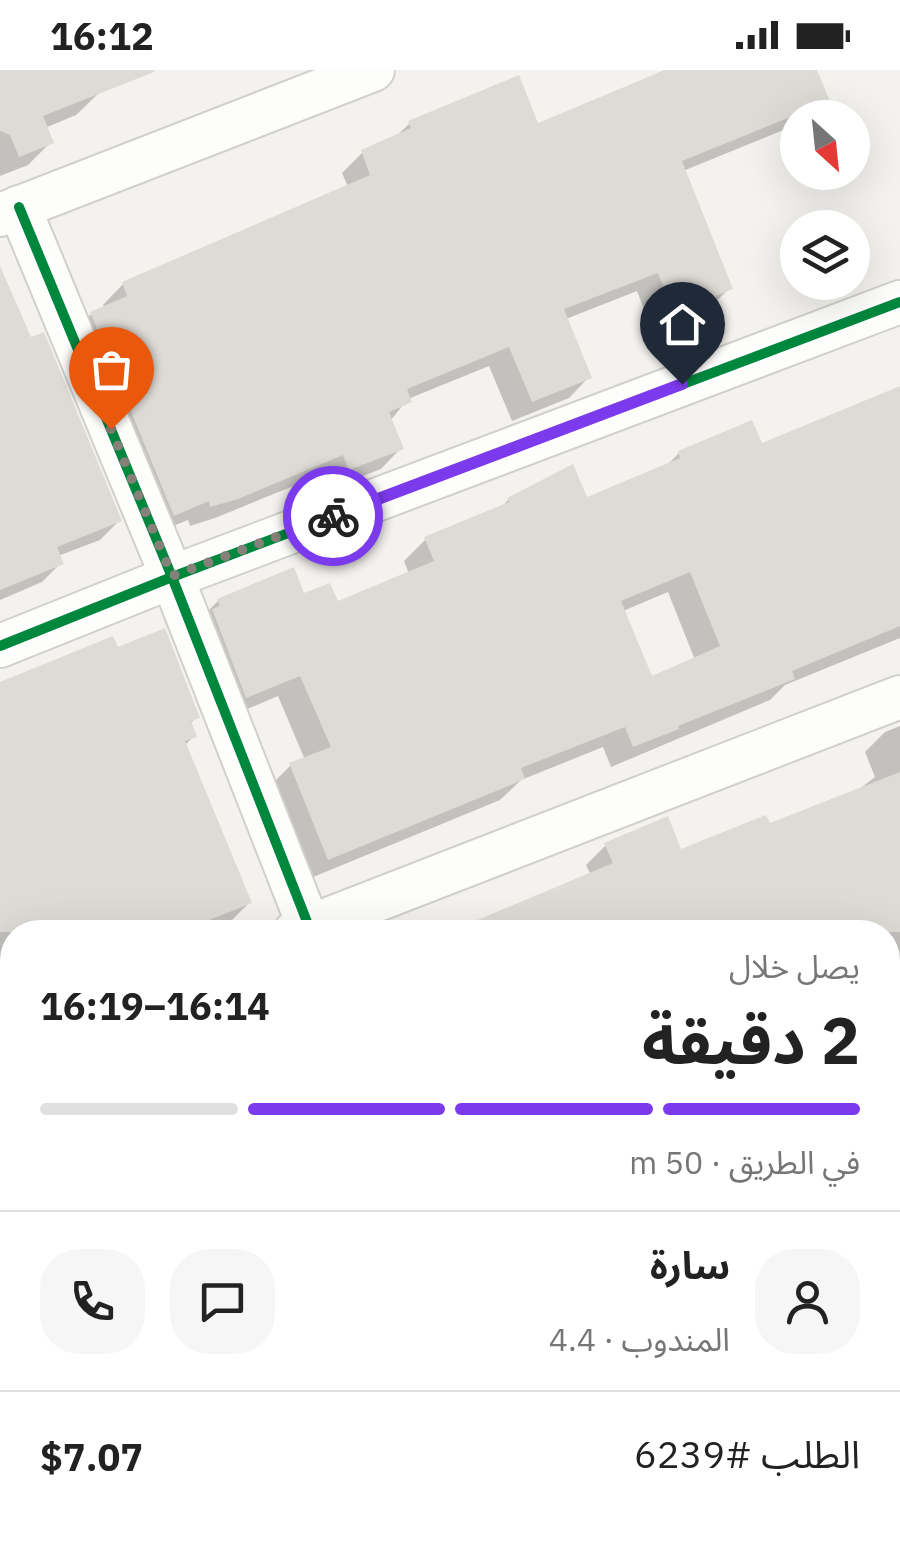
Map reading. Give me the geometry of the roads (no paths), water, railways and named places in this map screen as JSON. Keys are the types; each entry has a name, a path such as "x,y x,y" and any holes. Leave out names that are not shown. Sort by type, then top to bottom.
{"street":[{"path":"301,920 172,576 10,211 370,70"},
{"path":"0,646 172,576 900,302"},
{"path":"333,920 900,697"}]}
